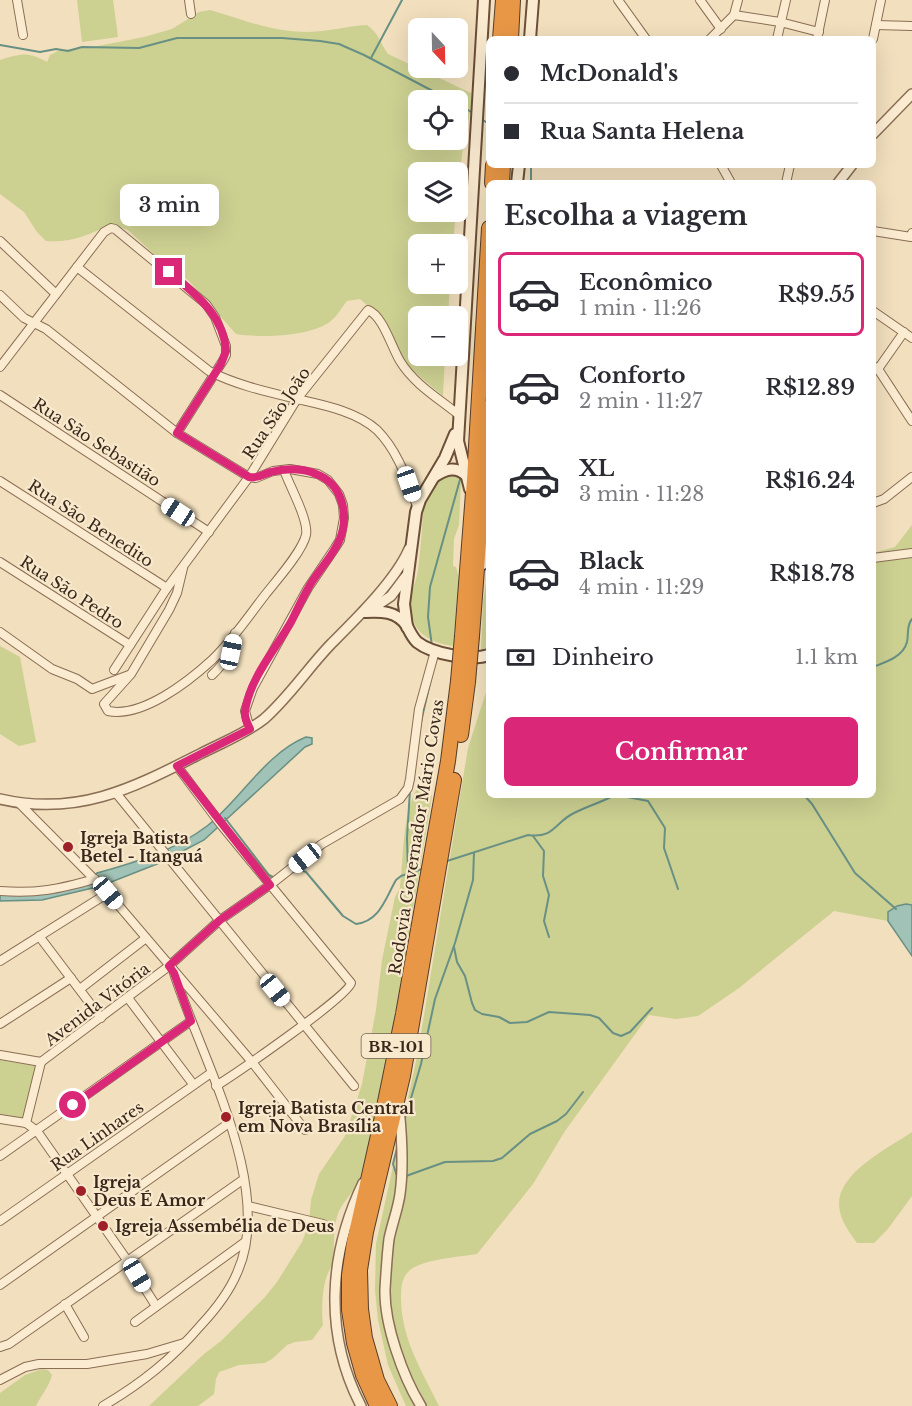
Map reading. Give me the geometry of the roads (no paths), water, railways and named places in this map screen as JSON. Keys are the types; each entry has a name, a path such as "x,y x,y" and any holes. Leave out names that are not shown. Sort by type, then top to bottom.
{"highway":[{"path":"500,36 502,0"},
{"path":"511,36 513,0"},
{"name":"Rodovia Governador Mário Covas","path":"390,1406 377,1380 365,1338 361,1310 360,1270 366,1232 398,1099 456,772 467,636 467,561 486,273"},
{"name":"Rodovia Governador Mário Covas","path":"467,636 475,608 486,450"},
{"name":"Rodovia Governador Mário Covas","path":"377,1406 357,1359 351,1327 349,1275 403,1014 463,681"}],"main road":[{"path":"467,561 465,549 470,488 458,448 484,14 482,0"},
{"path":"530,36 533,0"},
{"path":"407,627 404,604 417,507 432,477 445,458 459,420"},
{"path":"432,477 453,469 460,470 466,475"},
{"path":"475,608 486,541"},
{"path":"362,614 387,612 396,616 417,641 435,651 478,657 486,655"}],"street":[{"path":"17,0 23,35"},
{"path":"189,0 191,14"},
{"path":"618,0 644,36"},
{"path":"700,0 721,29"},
{"path":"713,36 734,15 738,0"},
{"path":"778,36 786,0"},
{"path":"734,15 780,22 818,35 825,0"},
{"path":"874,36 881,0"},
{"path":"876,25 912,26"},
{"path":"876,131 912,94"},
{"path":"840,180 850,168"},
{"path":"0,367 104,232 112,228 120,231 202,299 209,308 226,346 226,355 177,433"},
{"path":"876,231 911,235"},
{"path":"0,241 56,294"},
{"path":"77,267 215,374 320,404 351,415 377,430 400,463 417,507"},
{"path":"0,295 24,318 46,329 177,433 249,477 284,470 311,472 328,480 342,499 344,518 342,532 335,548 308,588 252,688 245,711 250,729"},
{"name":"Rua São João","path":"114,670 167,588 249,477 297,399 368,310 376,313 390,344 410,375 459,420"},
{"path":"876,313 912,338"},
{"path":"876,367 904,332"},
{"path":"876,369 912,421"},
{"name":"Rua São Sebastião","path":"0,395 209,532"},
{"path":"184,565 179,586 169,610 131,674 106,702 104,707 106,710 115,712 135,709 158,700 206,665 285,570 306,536 305,519 284,470"},
{"path":"876,501 884,499 912,477"},
{"name":"Rua São Benedito","path":"0,481 167,588"},
{"path":"0,799 20,804 62,804 100,798 159,775 250,729 269,713 321,654 362,614 404,560 412,540"},
{"path":"876,558 912,553"},
{"name":"Rua São Pedro","path":"0,562 130,645"},
{"path":"362,614 391,597 409,570"},
{"path":"0,632 52,669 92,689 131,674"},
{"path":"212,675 225,664 231,652 235,632"},
{"name":"Avenida Vitória","path":"41,1062 171,969 220,920 270,885 322,844 400,799 408,788 419,709 435,651"},
{"path":"177,766 222,826 351,983 350,989 216,1086"},
{"path":"116,793 354,1086"},
{"path":"20,804 108,893 252,1062 305,1130"},
{"path":"0,891 46,892 95,879"},
{"path":"0,961 108,893"},
{"path":"39,936 101,1018"},
{"path":"80,989 146,938"},
{"path":"104,1406 171,1359 207,1319 237,1273 245,1242 248,1206 242,1162 216,1086 171,969"},
{"path":"0,1024 71,978"},
{"path":"128,998 194,1084"},
{"path":"0,1156 191,1021"},
{"path":"0,1055 41,1062 26,1123"},
{"name":"Rua Linhares","path":"0,1221 211,1073"},
{"name":"Rodovia Governador Mário Covas","path":"398,1099 402,1139 402,1173 390,1238 385,1292 392,1337 403,1368 421,1406"},
{"path":"0,1119 26,1123 37,1131 128,1260 156,1306"},
{"path":"0,1285 229,1123"},
{"path":"361,1406 342,1360 334,1312 337,1262 342,1234 350,1210 371,1165"},
{"path":"0,1347 9,1344 244,1179"},
{"path":"248,1206 323,1224"},
{"path":"135,1323 245,1242"},
{"path":"65,1304 84,1337"},
{"path":"0,1380 25,1367 39,1364 97,1363 147,1354 187,1342"}],"water":[{"path":"306,737 312,738 312,744 305,747 204,840 162,862 101,886 42,900 0,901 0,891 32,894 89,880 97,873 140,860 182,842 207,826 219,815 278,754"},
{"path":"912,905 912,956 888,921 888,912 897,906"}],"waterway":[{"path":"371,58 402,0"},
{"path":"0,45 40,52 56,49 68,51 82,47 139,48 177,38 282,38 320,41 339,44 364,55 431,90"},
{"path":"468,110 473,113"},
{"path":"480,118 486,122"},
{"path":"531,168 531,180"},
{"path":"432,646 428,617 430,587 461,476"},
{"path":"876,666 902,652 907,642 908,627 912,619"},
{"path":"421,722 433,670"},
{"path":"408,874 407,838 410,790"},
{"path":"444,862 528,835 543,835 574,813 608,798"},
{"path":"632,798 648,801 665,828 664,848 678,889"},
{"path":"807,798 855,873 896,909"},
{"path":"225,818 269,875 275,878"},
{"path":"533,836 544,851 543,876 549,895 544,921 549,937"},
{"path":"404,1122 421,1064 435,999 455,943 473,880 474,853"},
{"path":"291,872 300,870 306,872 343,916 356,924 371,919 376,914 396,880 425,868"},
{"path":"454,947 457,962 465,976 475,1010 510,1023 527,1022 549,1012 590,1015 599,1018 613,1033 621,1036 630,1032 652,1008"},
{"path":"406,1176 445,1162 493,1161 502,1158 530,1134 566,1114 583,1092"},
{"path":"397,1176 393,1164 398,1144"}],"place":[{"name":"Igreja Batista Betel - Itanguá","path":"68,847"},
{"name":"Igreja Batista Central em Nova Brasília","path":"226,1117"},
{"name":"Igreja Deus É Amor","path":"81,1191"},
{"name":"Igreja Assembélia de Deus","path":"103,1226"}]}
